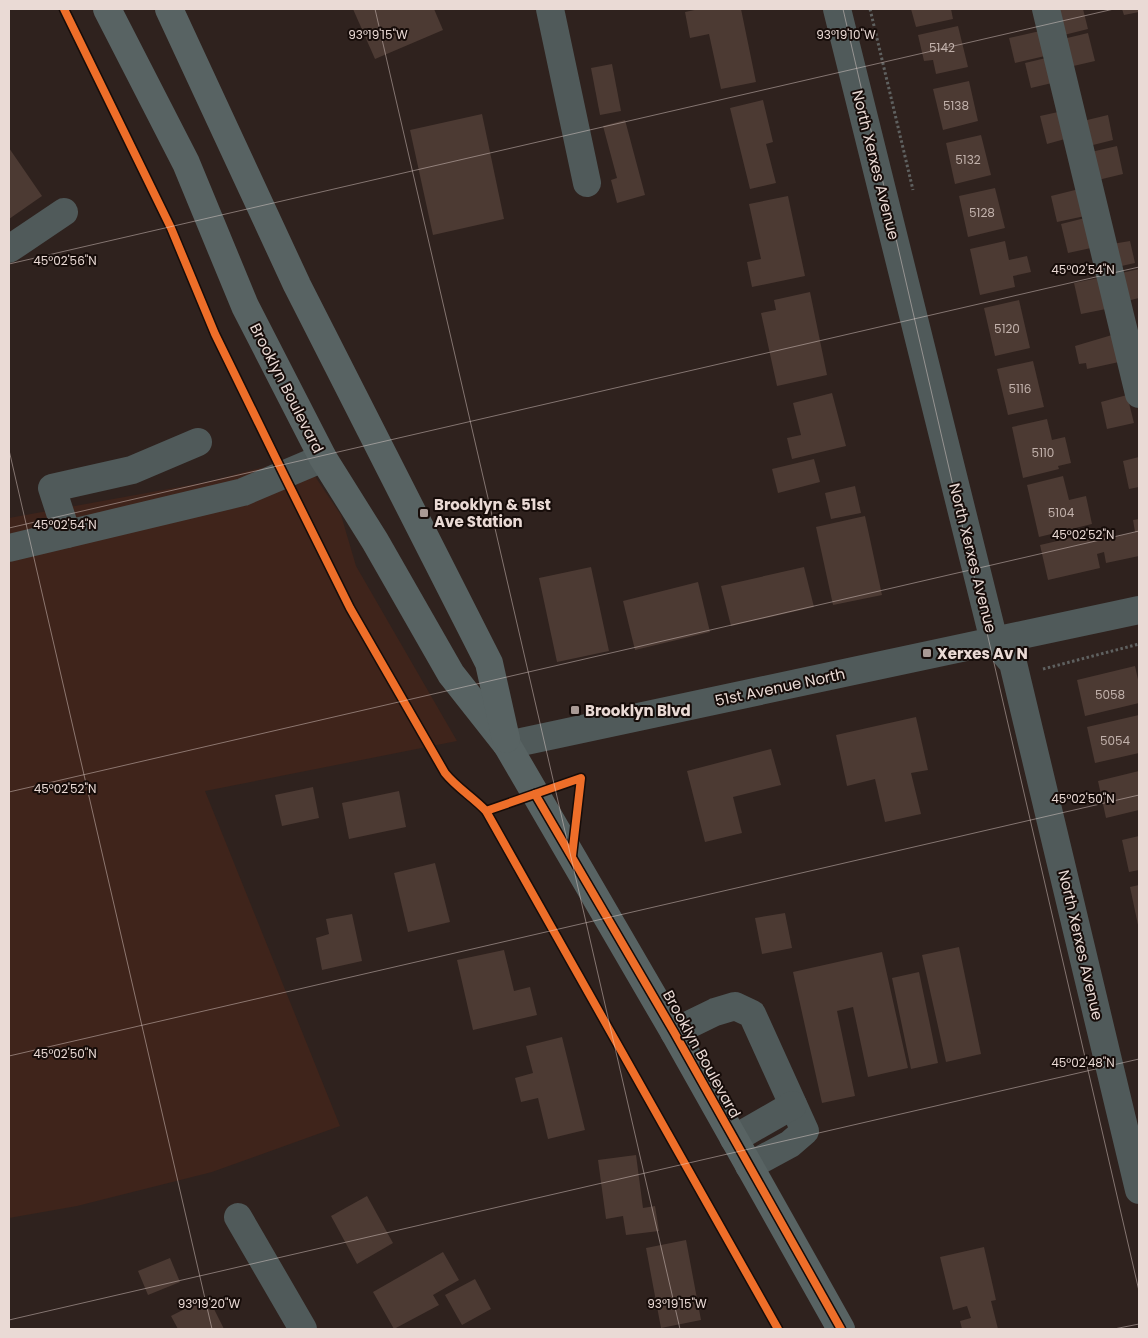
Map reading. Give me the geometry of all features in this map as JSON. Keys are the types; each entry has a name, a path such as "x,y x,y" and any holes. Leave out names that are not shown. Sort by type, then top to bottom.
{"main road":[{"name":"Brooklyn Boulevard","path":"107,9 186,163 245,306 323,458 375,541 451,674 507,745 674,1032 841,1329"},
{"name":"Brooklyn Boulevard","path":"169,9 297,285 488,663 507,745"}],"street":[{"path":"550,9 587,183"},
{"name":"North Xerxes Avenue","path":"837,9 994,641 1013,663 1139,1190"},
{"path":"1046,9 1139,394"},
{"path":"9,249 64,212"},
{"path":"67,534 52,488 132,470 198,442"},
{"path":"9,548 243,492 323,458"},
{"name":"51st Avenue North","path":"507,745 1139,610"},
{"path":"674,1032 715,1012 735,1006 752,1014 805,1131 790,1144 750,1166"},
{"path":"734,1139 793,1105"},
{"path":"238,1217 303,1329"}],"path":[{"path":"1037,670 1139,644"}],"shaded area":[{"path":"302,457 341,515 356,566 457,741 205,791 340,1126 212,1172 77,1206 9,1218 9,518 207,482"}],"building":[{"path":"353,9 434,9 443,30 375,59"},
{"path":"699,9 741,9 756,82 721,89 709,34 690,38 685,12"},
{"path":"911,9 951,9 953,19 916,27"},
{"path":"1060,9 1083,9 1088,29 1060,36"},
{"path":"1122,9 1139,9 1139,12 1124,15"},
{"path":"958,26 968,67 936,74 933,60 924,61 918,35"},
{"path":"1040,31 1045,56 1015,63 1009,38"},
{"path":"1088,33 1095,61 1069,67 1063,39"},
{"path":"1046,58 1052,83 1031,88 1025,63"},
{"path":"612,64 621,111 600,115 591,68"},
{"path":"969,81 978,121 943,130 933,89"},
{"path":"763,100 773,142 766,144 776,183 750,189 730,108"},
{"path":"1058,112 1065,139 1047,144 1040,116"},
{"path":"482,114 504,219 433,235 410,130"},
{"path":"1108,115 1113,140 1089,146 1083,121"},
{"path":"625,120 645,195 617,203 611,180 617,178 603,126"},
{"path":"981,135 991,175 955,184 946,143"},
{"path":"1117,146 1123,174 1098,180 1091,152"},
{"path":"9,148 42,196 9,219"},
{"path":"995,188 1005,228 968,237 959,196"},
{"path":"1079,189 1085,216 1057,222 1051,196"},
{"path":"788,196 805,276 752,287 747,262 761,259 749,204"},
{"path":"1085,218 1091,248 1068,253 1061,224"},
{"path":"1005,241 1009,260 1027,256 1031,272 1013,276 1015,287 980,295 970,249"},
{"path":"1130,241 1135,263 1117,267 1112,244"},
{"path":"1139,269 1139,298 1127,301 1121,273"},
{"path":"1098,278 1106,309 1081,314 1074,283"},
{"path":"810,292 827,375 777,386 761,313 776,310 774,300"},
{"path":"1019,300 1030,348 995,356 984,308"},
{"path":"1112,335 1119,362 1087,369 1086,363 1079,364 1075,346"},
{"path":"1033,361 1044,407 1008,415 997,369"},
{"path":"832,393 846,446 792,459 787,438 801,435 793,403"},
{"path":"1127,395 1134,423 1107,429 1101,402"},
{"path":"1047,419 1052,440 1065,437 1071,463 1058,466 1059,469 1023,478 1012,427"},
{"path":"1139,457 1139,487 1129,489 1123,461"},
{"path":"814,459 820,482 778,493 772,469"},
{"path":"1063,476 1069,500 1086,496 1092,524 1039,537 1027,485"},
{"path":"855,486 861,513 831,519 825,493"},
{"path":"865,516 882,595 833,605 816,527"},
{"path":"1139,519 1139,556 1106,563 1104,552 1097,554 1100,568 1048,580 1040,545 1092,533 1093,536 1107,533 1108,538 1135,532 1133,520"},
{"path":"591,567 609,651 557,662 539,578"},
{"path":"804,567 814,607 731,626 721,586"},
{"path":"698,582 710,632 635,650 623,601"},
{"path":"1135,666 1139,684 1139,703 1085,716 1077,680"},
{"path":"1139,715 1139,753 1095,763 1087,727"},
{"path":"916,717 928,770 911,773 921,814 885,822 875,779 847,786 836,735"},
{"path":"771,749 781,785 733,797 742,833 705,842 687,771"},
{"path":"1139,771 1139,810 1106,818 1098,781"},
{"path":"313,787 319,818 282,826 275,795"},
{"path":"399,791 406,827 349,839 342,803"},
{"path":"1139,836 1139,870 1129,872 1122,840"},
{"path":"435,863 450,922 408,932 394,873"},
{"path":"1139,885 1139,925 1138,925 1130,887"},
{"path":"785,913 792,948 762,954 755,918"},
{"path":"352,914 362,961 322,970 316,938 329,934 326,919"},
{"path":"959,947 981,1054 946,1062 922,955"},
{"path":"504,950 514,991 530,987 537,1015 473,1030 457,960"},
{"path":"882,952 908,1068 868,1077 853,1007 837,1011 855,1096 822,1103 793,972"},
{"path":"919,972 938,1063 911,1069 892,978"},
{"path":"562,1037 585,1130 548,1139 538,1098 521,1102 515,1078 533,1073 526,1046"},
{"path":"636,1155 643,1208 655,1206 659,1231 626,1235 623,1216 606,1219 598,1160"},
{"path":"367,1196 393,1243 357,1264 331,1216"},
{"path":"686,1240 701,1320 661,1328 646,1248"},
{"path":"984,1247 996,1300 991,1301 998,1329 962,1329 960,1321 971,1318 967,1306 953,1310 940,1257"},
{"path":"443,1252 459,1280 433,1295 439,1305 394,1329 373,1292"},
{"path":"170,1258 180,1282 148,1295 138,1271"},
{"path":"475,1279 491,1309 462,1325 445,1295"},
{"path":"208,1297 224,1329 178,1329 171,1316"}],"cycle path":[{"path":"64,9 171,228 215,334 350,608 445,773 486,811 778,1329"},
{"path":"486,811 581,778 572,856"},
{"path":"535,794 674,1032 841,1329"}],"place":[{"name":"Brooklyn & 51st Ave Station","path":"424,513"},
{"name":"Xerxes Av N","path":"927,653"},
{"name":"Brooklyn Blvd","path":"575,710"}]}
